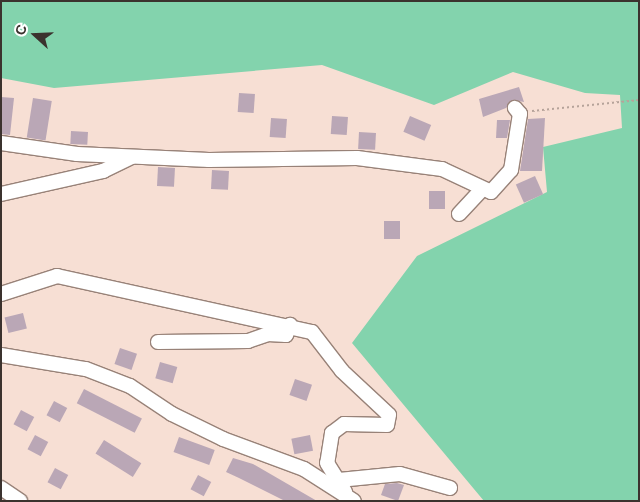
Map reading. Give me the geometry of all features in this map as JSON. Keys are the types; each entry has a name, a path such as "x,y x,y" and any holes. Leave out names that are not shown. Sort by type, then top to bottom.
{"street":[{"path":"1,142 134,156 209,160 358,158 442,169 491,192 511,170 517,111"},
{"path":"1,142 50,144"},
{"path":"1,194 103,171 134,156"},
{"path":"459,214 482,189"},
{"path":"1,294 57,276 290,325 312,332 342,370 389,415 387,425 344,424 332,433 327,463 346,491"},
{"path":"158,342 248,341 268,334 286,335 290,325"},
{"path":"1,355 86,370 130,386 223,440 304,469 346,491 400,474 450,488"},
{"path":"1,488 20,501"}],"path":[{"path":"517,111 639,100"}],"green space":[{"path":"1,1 639,1 639,501 484,501 352,343 417,256 547,192 543,147 622,128 620,95 585,93 513,72 434,105 322,65 54,88 1,78"}],"building":[{"path":"519,87 524,102 513,100 506,108 483,117 479,99"},
{"path":"239,93 255,94 254,113 238,112"},
{"path":"1,97 14,98 10,135 1,134"},
{"path":"33,98 52,101 46,140 27,138"},
{"path":"332,116 348,117 347,135 331,134"},
{"path":"410,116 431,125 425,141 403,132"},
{"path":"271,118 287,119 286,138 270,137"},
{"path":"545,118 542,171 520,171 528,119"},
{"path":"497,120 510,120 507,138 496,138"},
{"path":"71,131 88,132 87,145 70,144"},
{"path":"359,132 376,133 375,150 358,149"},
{"path":"158,167 175,168 174,187 157,186"},
{"path":"212,170 229,171 228,190 211,189"},
{"path":"535,176 543,194 524,203 516,185"},
{"path":"429,191 445,191 445,209 429,209"},
{"path":"384,221 400,221 400,239 384,239"},
{"path":"23,313 27,329 8,333 5,318"},
{"path":"120,348 137,354 131,370 114,364"},
{"path":"160,362 177,367 173,383 155,378"},
{"path":"295,379 312,385 306,401 289,395"},
{"path":"84,389 142,419 135,433 77,403"},
{"path":"54,401 67,408 60,422 46,415"},
{"path":"21,410 34,417 27,431 13,424"},
{"path":"35,435 48,442 41,456 27,449"},
{"path":"310,435 313,451 294,454 291,439"},
{"path":"179,437 215,450 209,465 174,452"},
{"path":"104,440 141,463 133,477 96,454"},
{"path":"233,458 253,464 317,501 285,501 226,472"},
{"path":"55,468 68,475 61,489 47,482"},
{"path":"198,475 211,482 204,496 190,489"},
{"path":"397,483 404,485 398,501 381,495 385,484"}]}
